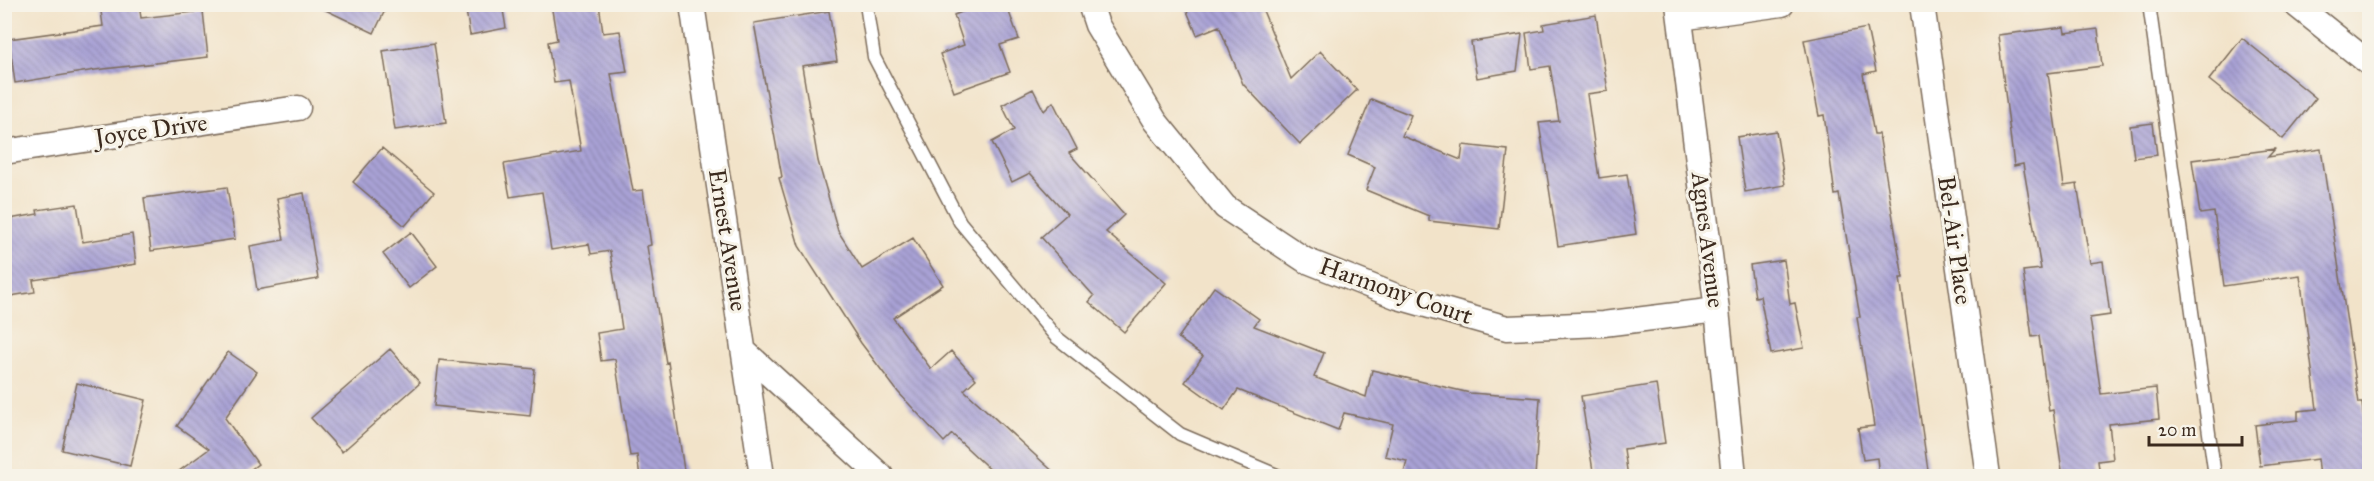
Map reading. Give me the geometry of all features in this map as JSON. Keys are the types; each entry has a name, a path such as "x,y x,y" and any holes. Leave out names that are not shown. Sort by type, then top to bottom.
{"street":[{"name":"Ernest Avenue","path":"692,4 762,477"},
{"name":"Harmony Court","path":"1090,4 1097,25 1155,122 1225,207 1305,260 1398,297 1507,328 1604,324 1717,310"},
{"path":"1679,11 1782,4"},
{"name":"Bel-Air Place","path":"1922,4 1988,477"},
{"path":"2295,4 2370,64"},
{"name":"Agnes Avenue","path":"1679,11 1717,310 1734,477"},
{"name":"Joyce Drive","path":"4,152 298,108"},
{"path":"745,352 882,477"}],"lane":[{"path":"866,4 874,57 960,222 1056,337 1180,434 1279,477"},
{"path":"2149,4 2215,477"}],"building":[{"path":"100,4 139,4 141,18 203,11 208,57 95,70 15,83 9,39 103,26"},
{"path":"313,4 388,4 374,33"},
{"path":"465,4 502,4 506,28 470,35"},
{"path":"551,4 599,4 603,33 620,31 627,72 611,74 633,191 643,190 651,245 647,246 666,363 668,362 685,477 640,477 637,455 630,456 615,359 601,361 597,333 622,329 610,251 591,254 589,244 551,250 542,192 510,197 504,164 581,151 569,81 554,83 548,42 557,40"},
{"path":"983,4 1006,4 1019,39 1000,45 1010,72 954,92 940,54 964,45 954,15"},
{"path":"1184,4 1269,4 1262,8 1291,79 1320,51 1357,90 1300,144 1243,84 1219,26 1197,35"},
{"path":"829,11 837,61 802,66 818,161 838,231 862,269 913,238 943,285 893,318 931,369 951,351 976,379 964,390 1059,477 998,477 952,434 944,442 898,392 861,343 799,246 779,178 782,177 754,23"},
{"path":"1596,15 1608,91 1587,94 1599,178 1627,174 1636,234 1558,246 1539,123 1559,121 1550,66 1531,69 1526,33 1544,30 1543,24"},
{"path":"2064,27 2065,33 2098,29 2102,66 2048,73 2064,186 2077,184 2090,263 2103,261 2110,315 2090,318 2101,394 2156,388 2159,419 2109,424 2113,459 2098,461 2100,477 2063,477 2053,410 2049,411 2039,336 2032,337 2023,271 2041,269 2023,164 2014,166 1998,35"},
{"path":"1867,28 1876,71 1863,74 1874,134 1879,134 1903,278 1900,278 1929,477 1879,477 1877,458 1863,460 1858,428 1874,426 1857,317 1860,317 1839,194 1835,195 1824,115 1819,116 1804,40"},
{"path":"1522,34 1517,71 1477,78 1471,42"},
{"path":"2242,38 2316,98 2283,139 2209,80"},
{"path":"434,43 446,123 395,130 383,51"},
{"path":"1033,89 1044,111 1053,102 1077,149 1069,153 1124,215 1106,232 1166,283 1124,332 1089,302 1094,296 1041,237 1067,214 1030,173 1012,182 992,142 1014,130 1002,105"},
{"path":"1371,99 1411,115 1402,136 1461,160 1463,145 1508,150 1499,229 1429,221 1429,216 1366,190 1375,167 1348,155"},
{"path":"2153,123 2157,155 2134,158 2130,126"},
{"path":"1776,131 1785,185 1745,192 1737,137"},
{"path":"382,148 434,192 405,226 353,182"},
{"path":"2275,149 2268,157 2321,149 2359,403 2362,403 2370,471 2320,477 2318,459 2260,466 2255,425 2298,420 2298,411 2317,409 2300,275 2224,286 2214,212 2200,214 2192,160"},
{"path":"227,187 235,239 151,251 144,198"},
{"path":"304,193 318,279 257,290 250,246 284,240 277,198"},
{"path":"77,204 83,242 132,234 136,264 33,280 35,292 4,297 4,220 38,214 37,210"},
{"path":"411,232 437,266 409,288 383,254"},
{"path":"1784,260 1790,304 1795,303 1804,348 1771,354 1760,296 1755,297 1750,265"},
{"path":"1214,287 1259,319 1254,326 1324,353 1314,377 1366,397 1372,370 1470,393 1540,398 1535,477 1403,477 1407,461 1385,456 1393,424 1344,413 1338,430 1238,390 1224,410 1185,382 1203,356 1178,338"},
{"path":"390,349 420,383 342,452 311,418"},
{"path":"228,352 257,372 225,418 258,464 241,477 171,477 209,449 177,426"},
{"path":"439,360 535,369 530,416 434,406"},
{"path":"77,383 146,400 130,466 62,450"},
{"path":"1656,384 1665,443 1624,449 1628,477 1594,477 1581,396"}]}
